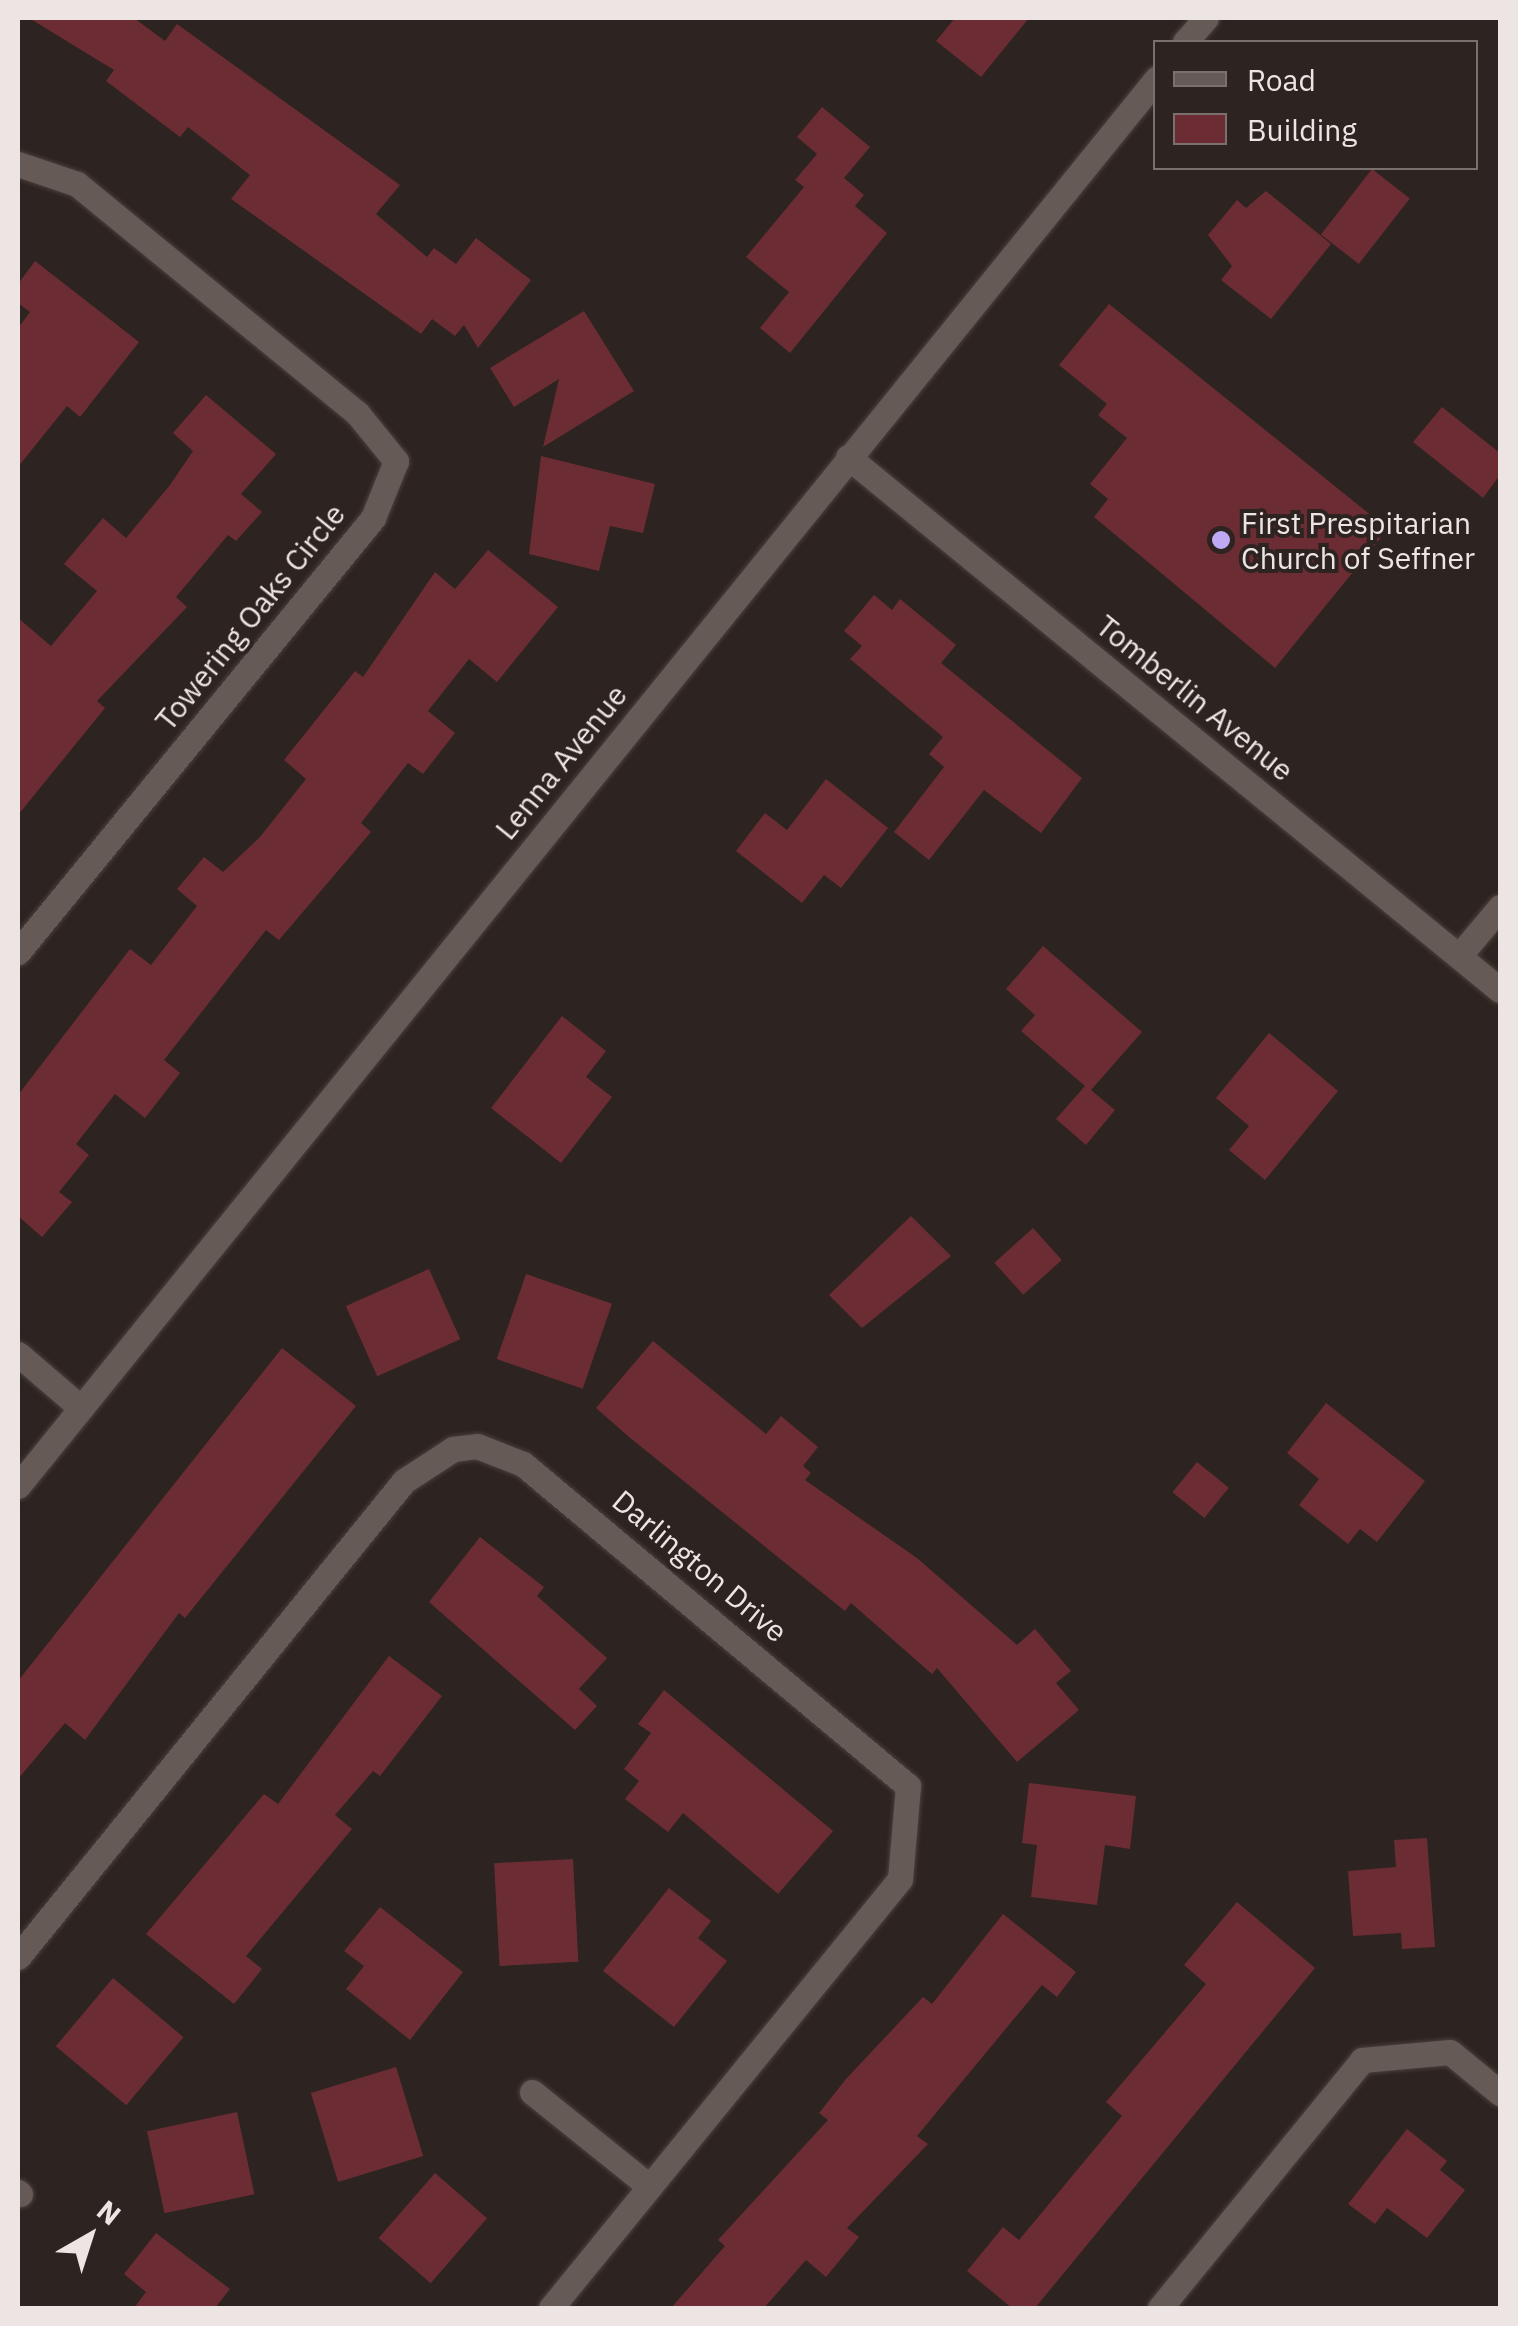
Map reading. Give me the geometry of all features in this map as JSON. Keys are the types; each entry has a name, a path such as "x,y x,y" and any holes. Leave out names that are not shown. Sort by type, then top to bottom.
{"street":[{"path":"1188,40 1206,18"},
{"name":"Lenna Avenue","path":"18,1486 1153,83"},
{"name":"Towering Oaks Circle","path":"18,164 77,184 357,413 396,461 372,518 18,952"},
{"name":"Tomberlin Avenue","path":"848,457 1500,990"},
{"path":"1459,956 1500,907"},
{"path":"18,1354 81,1408"},
{"name":"Darlington Drive","path":"18,1957 404,1481 453,1449 501,1452 563,1493 908,1786 900,1878 551,2308"},
{"path":"1160,2308 1252,2190 1362,2060 1450,2052 1500,2093"},
{"path":"532,2092 650,2187"}],"building":[{"path":"29,18 134,18 165,41 177,24 400,185 376,214 427,257 434,248 456,264 476,238 531,280 478,348 464,325 455,336 432,319 421,334 231,199 250,175 188,127 180,137 106,81 114,70"},
{"path":"955,18 1029,18 981,77 936,41"},
{"path":"822,107 870,147 844,178 864,195 855,206 887,233 790,353 760,328 789,292 746,257 804,187 795,180 817,154 797,137"},
{"path":"1373,170 1410,199 1359,264 1321,234"},
{"path":"1266,191 1331,244 1271,319 1221,280 1232,266 1208,235 1237,200 1246,208"},
{"path":"35,261 139,342 80,417 67,406 18,467 18,328 30,312 18,303 18,284"},
{"path":"1109,304 1388,529 1275,668 1094,517 1108,499 1090,484 1127,438 1098,415 1107,404 1059,365"},
{"path":"584,311 634,391 543,447 559,379 514,407 490,368"},
{"path":"206,395 276,454 241,494 262,512 236,541 228,535 176,597 187,607 97,701 105,708 18,815 18,618 51,646 97,591 64,564 103,518 126,538 193,451 173,433"},
{"path":"1442,407 1500,453 1500,475 1483,498 1413,442"},
{"path":"541,456 655,484 643,533 610,526 599,571 529,554"},
{"path":"488,550 558,607 497,682 469,659 428,711 455,733 423,774 408,763 361,823 371,832 279,940 266,930 164,1060 180,1073 145,1118 115,1094 76,1144 89,1155 59,1192 72,1202 42,1237 18,1216 18,1095 130,949 151,965 197,906 177,889 204,857 223,872 260,837 306,779 284,760 355,671 363,677 435,572 455,589"},
{"path":"874,595 892,610 900,599 956,645 941,663 1082,778 1041,833 984,790 929,860 894,832 944,767 929,754 943,737 850,659 862,646 844,631"},
{"path":"826,779 888,828 841,888 824,875 802,903 736,851 765,813 787,830"},
{"path":"1043,946 1142,1032 1091,1090 1115,1110 1086,1145 1056,1119 1085,1086 1021,1031 1035,1015 1006,989"},
{"path":"562,1016 606,1051 586,1077 612,1097 561,1163 491,1108"},
{"path":"1269,1033 1338,1091 1265,1180 1229,1150 1249,1126 1216,1098"},
{"path":"911,1216 951,1256 862,1328 829,1295"},
{"path":"1033,1228 1062,1260 1023,1295 994,1263"},
{"path":"429,1269 460,1339 377,1376 346,1306"},
{"path":"526,1274 612,1304 583,1389 497,1359"},
{"path":"653,1341 766,1434 781,1416 818,1447 803,1466 811,1473 805,1480 917,1558 1017,1645 1035,1629 1071,1671 1056,1683 1079,1710 1017,1762 937,1668 932,1674 851,1603 845,1611 629,1437 596,1408"},
{"path":"282,1348 356,1406 185,1618 179,1613 85,1740 65,1723 18,1779 18,1681"},
{"path":"1326,1403 1425,1481 1377,1542 1360,1529 1348,1544 1299,1505 1319,1479 1287,1453"},
{"path":"1197,1462 1229,1488 1204,1518 1172,1492"},
{"path":"480,1537 544,1587 537,1596 607,1658 579,1689 597,1706 575,1730 429,1602"},
{"path":"389,1656 442,1696 380,1776 373,1771 335,1815 352,1829 246,1956 262,1969 234,2004 146,1934 264,1794 278,1804"},
{"path":"664,1690 833,1831 778,1894 683,1813 668,1832 625,1799 639,1781 624,1769 651,1733 638,1724"},
{"path":"1029,1783 1136,1796 1130,1849 1105,1845 1097,1905 1031,1897 1037,1845 1022,1843"},
{"path":"1427,1838 1435,1947 1402,1949 1401,1933 1353,1936 1348,1871 1396,1867 1394,1840"},
{"path":"573,1859 578,1962 499,1966 494,1863"},
{"path":"669,1888 711,1921 698,1938 727,1961 674,2027 603,1971"},
{"path":"1237,1902 1315,1968 1035,2308 1012,2308 967,2271 1003,2227 1019,2240 1122,2116 1106,2102 1206,1984 1184,1965"},
{"path":"380,1907 463,1972 410,2040 346,1989 364,1966 344,1951"},
{"path":"1003,1914 1076,1972 1057,1997 1042,1985 917,2136 928,2144 847,2228 859,2237 826,2277 806,2260 764,2308 671,2308 725,2246 718,2240 828,2120 819,2113 846,2079 923,1997 932,2004"},
{"path":"113,1978 183,2037 126,2105 56,2046"},
{"path":"396,2067 423,2156 338,2182 311,2093"},
{"path":"237,2112 254,2194 164,2213 147,2131"},
{"path":"1407,2129 1447,2161 1440,2170 1465,2190 1427,2238 1387,2208 1375,2224 1348,2204"},
{"path":"435,2173 487,2218 431,2283 379,2238"},
{"path":"156,2233 230,2289 215,2308 134,2308 146,2292 124,2274"}],"place":[{"name":"First Prespitarian Church of Seffner","path":"1221,540"}]}
